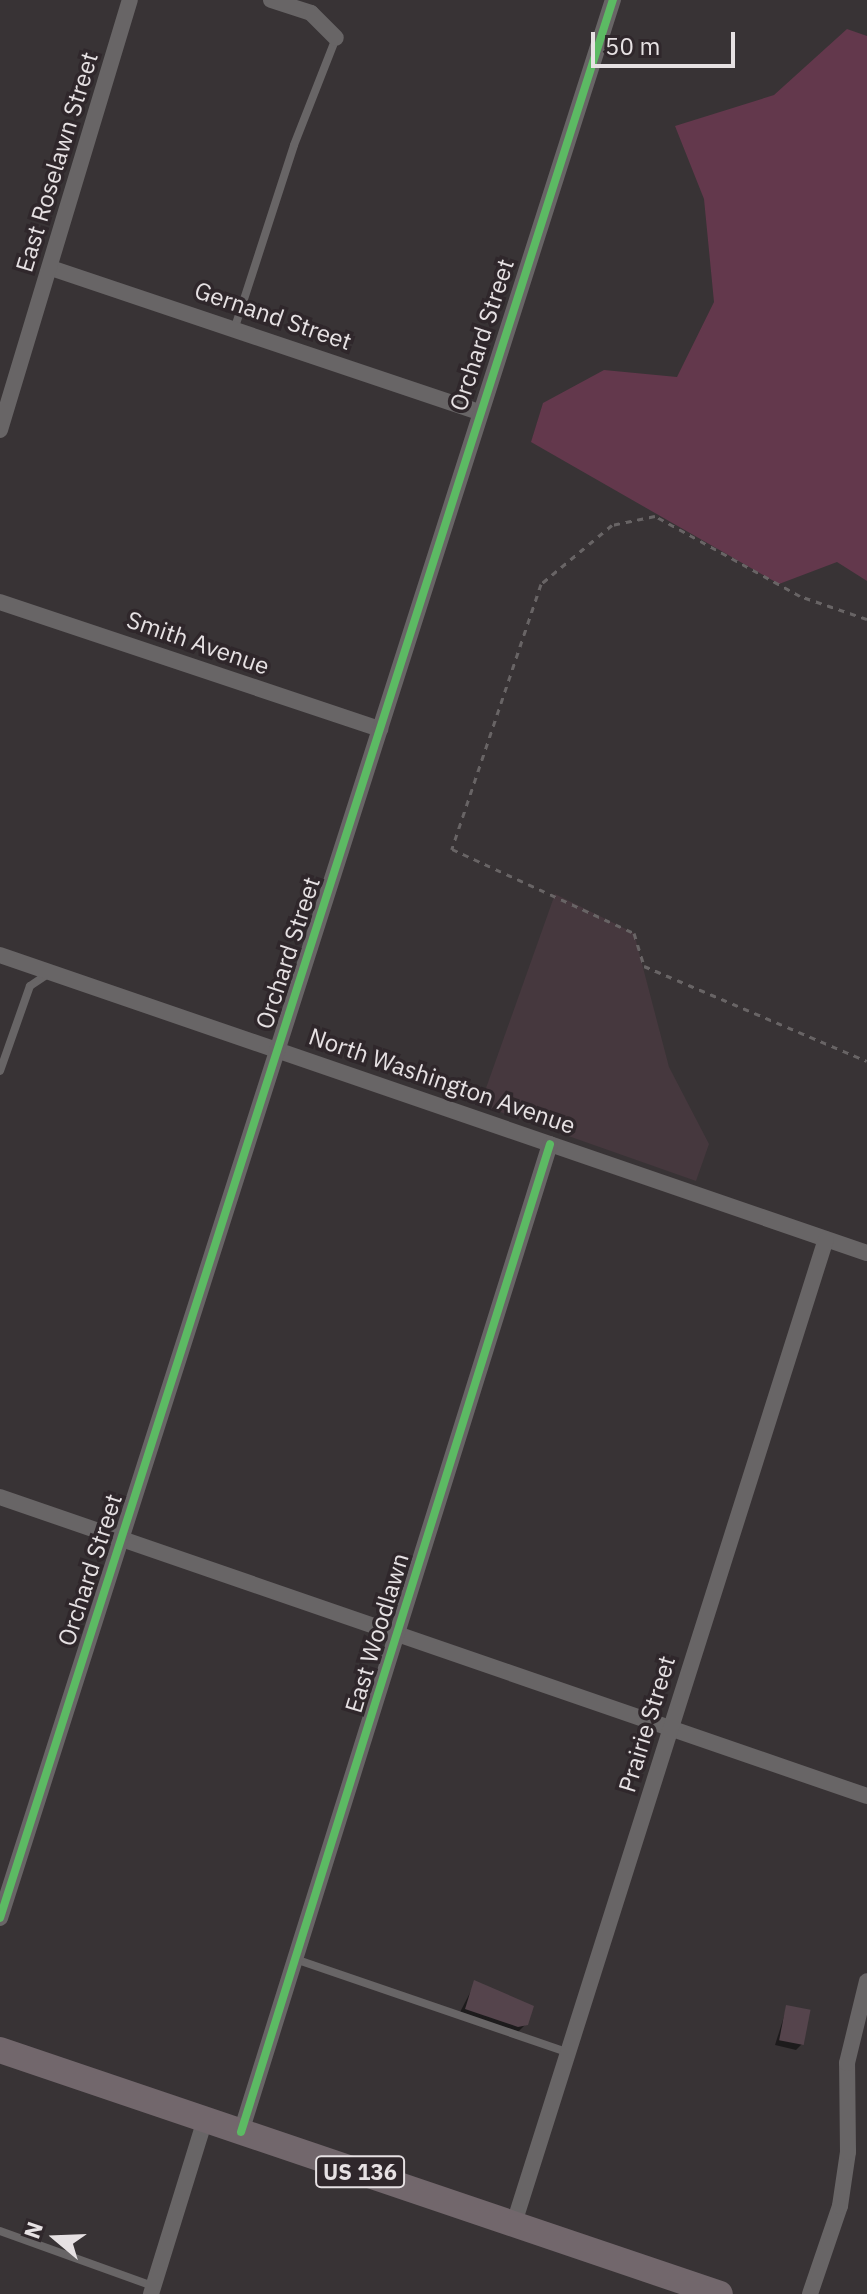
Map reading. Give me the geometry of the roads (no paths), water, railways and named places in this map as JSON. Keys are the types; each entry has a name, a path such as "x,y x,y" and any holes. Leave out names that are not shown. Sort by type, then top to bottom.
{"main road":[{"name":"US 136","path":"0,2050 720,2294"}],"street":[{"name":"East Roselawn Street","path":"0,430 130,0"},
{"path":"271,0 311,13 336,38"},
{"name":"Orchard Street","path":"0,1918 380,729 478,412 613,0"},
{"name":"Gernand Street","path":"51,268 235,327 478,412"},
{"name":"Smith Avenue","path":"0,602 380,729"},
{"name":"North Washington Avenue","path":"0,955 867,1253"},
{"name":"East Woodlawn","path":"241,2132 550,1144"},
{"name":"Prairie Street","path":"514,2223 826,1239"},
{"path":"0,1497 867,1796"},
{"path":"810,2294 840,2206 848,2152 847,2063 867,1981"},
{"path":"152,2290 205,2120"}],"lane":[{"path":"235,327 294,145 336,38"},
{"path":"0,1071 30,986 50,972"},
{"path":"295,1959 570,2053"},
{"path":"0,2231 152,2290"}]}
